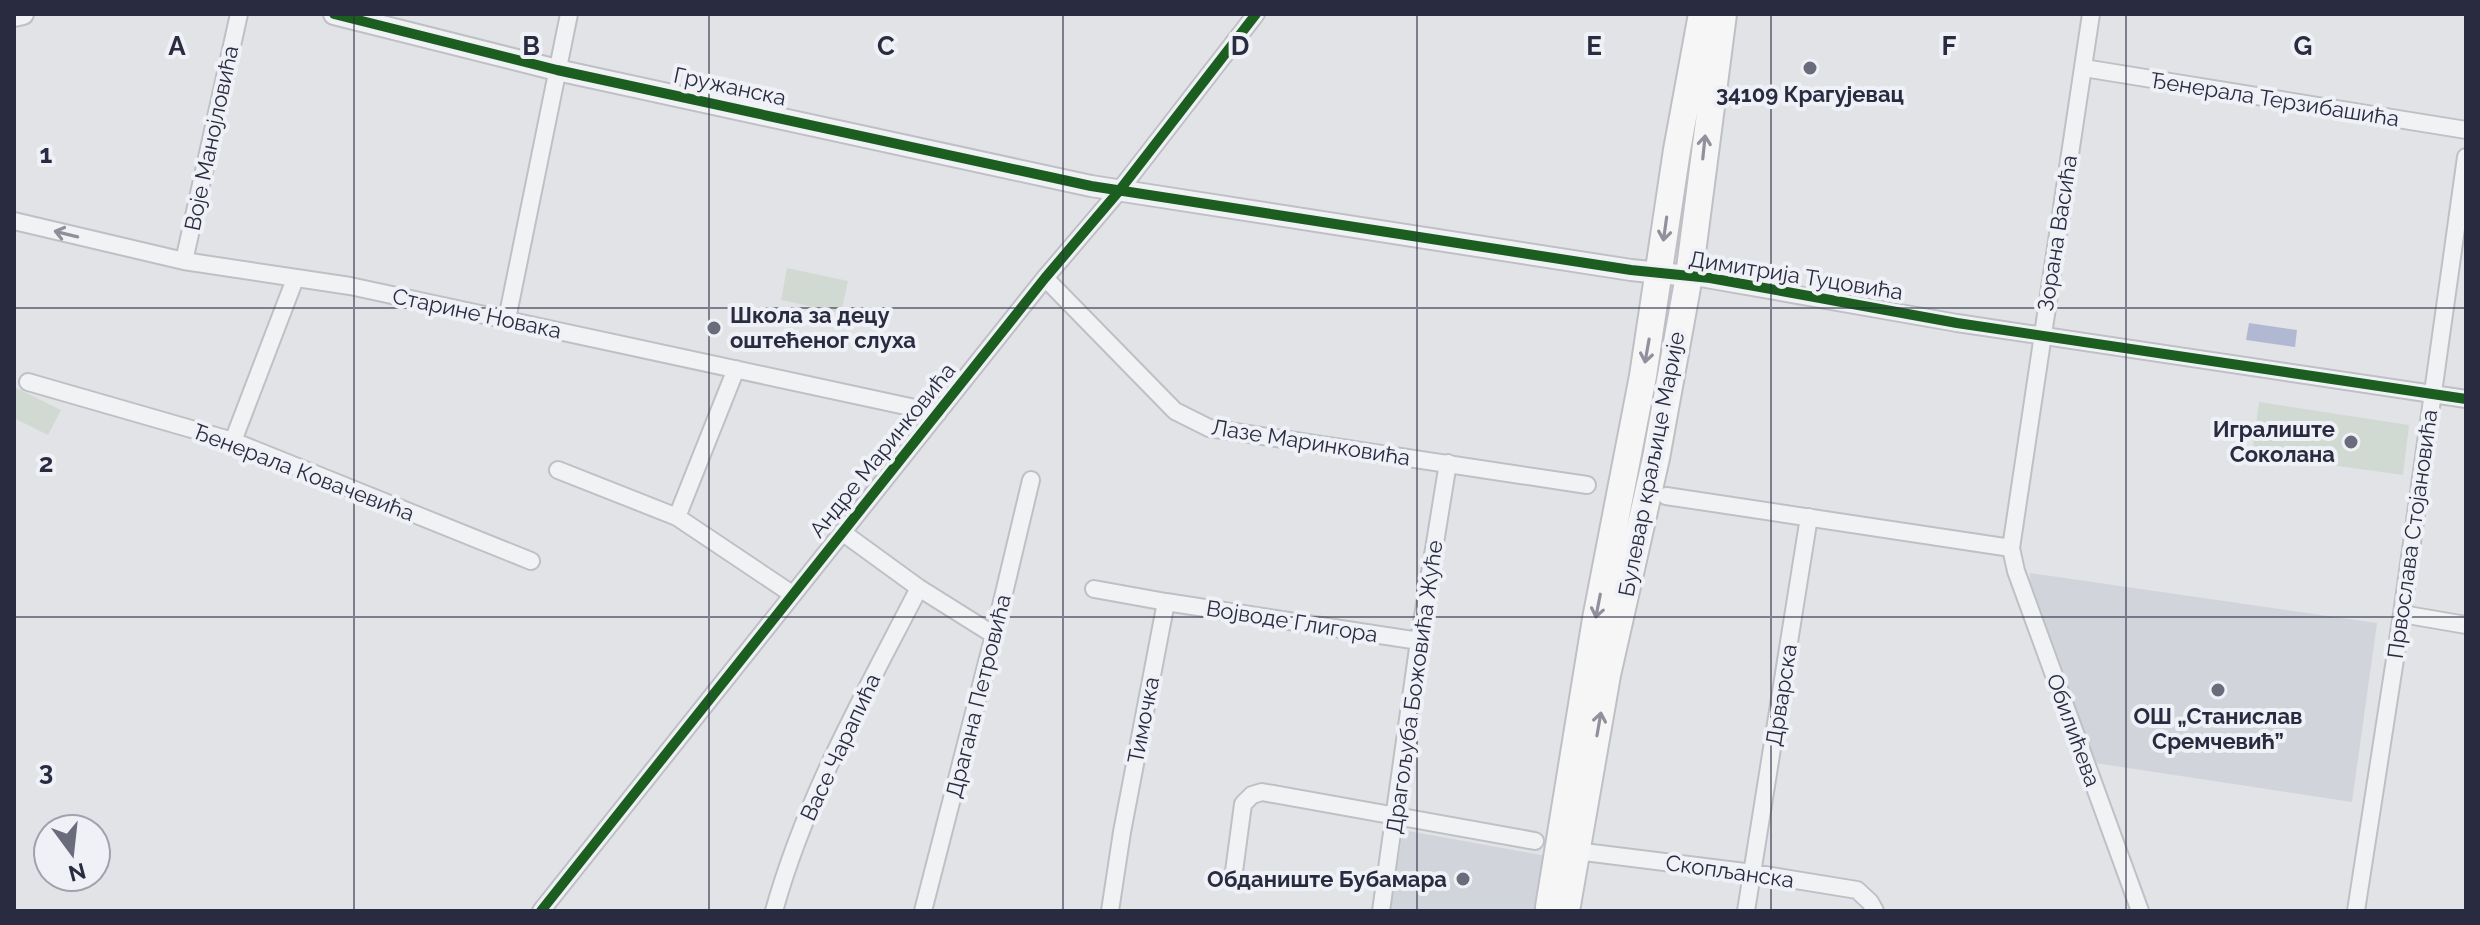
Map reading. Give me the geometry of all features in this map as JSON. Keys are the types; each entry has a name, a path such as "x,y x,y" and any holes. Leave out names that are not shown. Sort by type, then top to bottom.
{"main road":[{"name":"Булевар краљице Марије","path":"1549,911 1596,619 1629,450 1702,14"},
{"name":"Булевар краљице Марије","path":"1566,911 1607,675 1656,458 1689,276 1723,14"}],"street":[{"path":"14,16 23,14"},
{"name":"Воје Манојловића","path":"184,261 239,14"},
{"name":"Гружанска","path":"334,14 557,70 1119,191"},
{"path":"507,319 569,14"},
{"name":"Андре Маринковића","path":"541,911 1045,278 1119,191 1256,14"},
{"name":"Зорана Васића","path":"2011,548 2091,14"},
{"name":"Ђенерала Терзибашића","path":"2084,68 2466,130"},
{"name":"Првослава Стојановића","path":"2356,911 2402,614 2466,157"},
{"name":"Димитрија Туцовића","path":"1119,191 1659,274 1689,276 2042,335 2466,399"},
{"name":"Старине Новака","path":"14,221 184,261 350,286 938,413"},
{"name":"Лазе Маринковића","path":"1045,278 1175,411 1209,428 1587,485"},
{"path":"233,441 295,279"},
{"path":"677,517 736,369"},
{"name":"Ђенерала Ковачевића","path":"28,382 233,441 531,561"},
{"name":"Драгољуба Божовића Жуће","path":"1381,911 1448,463"},
{"path":"558,470 677,517 792,594"},
{"name":"Драгана Петровића","path":"923,911 1031,480"},
{"path":"1666,496 2011,548"},
{"name":"Дрварска","path":"1746,911 1809,517"},
{"path":"842,532 919,588 994,635"},
{"name":"Обилићева","path":"2011,548 2016,571 2140,911"},
{"name":"Васе Чарапића","path":"774,911 826,769 919,588"},
{"path":"1094,589 1166,602"},
{"name":"Војводе Глигора","path":"1166,602 1419,641"},
{"name":"Тимочка","path":"1110,911 1166,602"},
{"path":"2402,614 2466,625"},
{"path":"1233,879 1243,804 1252,795 1262,792 1535,841"},
{"name":"Скопљанска","path":"1576,851 1753,873 1857,890 1875,911"}],"shaded area":[{"path":"787,268 848,281 841,313 781,300"},
{"path":"14,387 61,410 48,435 14,418"},
{"name":"Игралиште Соколана","path":"2259,402 2409,425 2403,475 2252,454"},
{"name":"ОШ „Станислав Сремчевић”","path":"2030,573 2377,623 2352,802 2095,763 2029,583"},
{"path":"1403,830 1552,857 1543,911 1390,911"}],"water":[{"path":"2249,323 2297,330 2295,347 2246,340"}],"cycle path":[{"path":"334,14 557,70 1091,186 1631,270 1710,278 1957,323 2466,399"},
{"path":"541,911 1045,278 1119,191 1256,14"}],"place":[{"name":"34109 Крагујевац","path":"1810,68"},
{"name":"Школа за децу оштећеног слуха","path":"714,328"},
{"name":"Игралиште Соколана","path":"2351,442"},
{"name":"ОШ „Станислав Сремчевић”","path":"2218,690"},
{"name":"Обданиште Бубамара","path":"1463,879"}]}
